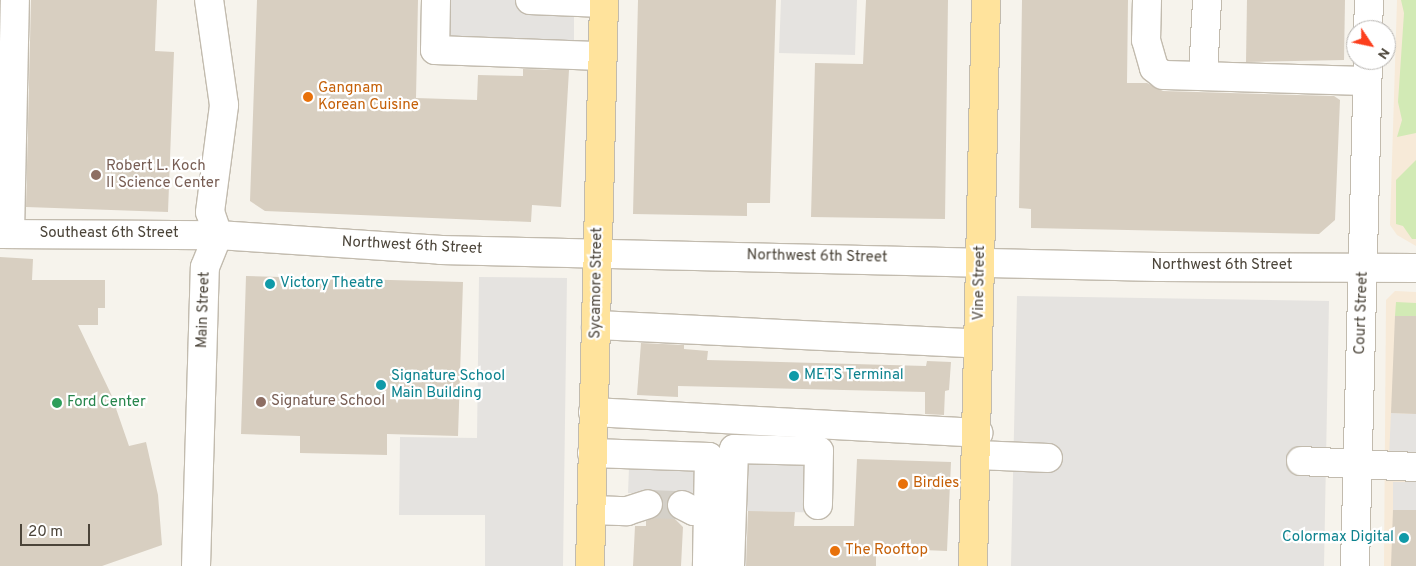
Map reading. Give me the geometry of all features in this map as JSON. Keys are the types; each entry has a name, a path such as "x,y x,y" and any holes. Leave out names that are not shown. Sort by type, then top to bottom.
{"main road":[{"name":"Vine Street","path":"973,566 986,0"},
{"name":"Sycamore Street","path":"590,566 604,1"}],"street":[{"path":"5,234 15,0"},
{"path":"209,0 224,92 210,212 218,235"},
{"path":"436,0 435,50 602,56"},
{"path":"530,0 604,1"},
{"path":"1147,0 1146,40 1154,68 1163,75 1367,70"},
{"path":"1203,75 1207,0"},
{"path":"1368,20 1369,0"},
{"name":"Court Street","path":"1355,566 1367,70"},
{"name":"Southeast 6th Street","path":"5,234 218,235"},
{"name":"Northwest 6th Street","path":"218,235 441,250 980,261 1158,267 1363,266 1416,268"},
{"name":"Main Street","path":"196,566 204,267 218,235"},
{"path":"596,325 978,344"},
{"path":"593,412 977,444 1048,458"},
{"path":"730,566 734,449 819,451 818,505"},
{"path":"592,453 709,457 691,511 707,566"},
{"path":"1301,461 1357,466 1416,466"},
{"path":"591,510 641,511"}],"shaded area":[{"path":"435,0 574,0 574,47 434,45"},
{"path":"781,0 857,0 855,55 779,53"},
{"path":"1397,0 1416,0 1416,246 1397,235 1390,225"},
{"path":"479,277 567,278 563,566 485,566 485,515 399,515 400,437 477,438"},
{"path":"1395,291 1416,292 1416,566 1384,566 1386,300"},
{"path":"1017,296 1329,301 1324,566 1011,566"},
{"path":"1391,413 1416,414 1416,458 1389,457"},
{"path":"725,456 830,459 829,513 747,511 746,566 722,566"},
{"path":"629,468 700,470 699,489 689,495 628,493"},
{"path":"1393,482 1416,482 1416,510 1393,510"}],"green space":[{"path":"1401,0 1416,0 1416,133 1397,137 1402,120 1398,102 1404,13"},
{"path":"1416,160 1416,239 1412,239 1403,226 1396,224 1396,180"},
{"path":"1396,302 1416,303 1416,316 1395,316"}],"building":[{"path":"31,0 157,0 155,51 174,52 168,212 26,207"},
{"path":"257,0 418,0 416,98 477,100 478,75 523,76 523,69 569,70 561,207 532,205 531,222 265,211 250,201"},
{"path":"638,0 776,0 770,203 747,203 747,216 633,214"},
{"path":"866,0 948,0 945,219 811,217 815,63 863,64"},
{"path":"1022,0 1128,0 1127,83 1147,83 1163,91 1334,96 1340,100 1335,220 1319,234 1031,228 1031,209 1019,208"},
{"path":"1247,0 1345,0 1344,60 1246,62"},
{"name":"Ford Center","path":"0,257 33,259 32,280 105,280 105,308 98,308 98,325 78,325 111,394 129,446 146,442 158,495 162,545 102,566 0,566"},
{"name":"Signature School Main Building","path":"246,276 463,282 458,436 387,434 387,455 300,453 300,436 241,434"},
{"path":"1395,316 1416,316 1416,414 1391,413"},
{"name":"METS Terminal","path":"641,343 684,345 684,349 708,351 707,360 926,366 927,361 951,362 949,390 945,391 944,415 925,414 925,392 678,386 678,397 637,395"},
{"path":"857,459 951,462 947,551 876,548 876,566 746,566 748,511 795,512 794,526 854,526"},
{"path":"663,500 667,500 669,513 683,527 681,566 633,566 635,526 646,526 646,521 659,515"},
{"name":"Colormax Digital","path":"1393,510 1416,510 1416,566 1391,566"}],"tunnel":[{"path":"648,504 682,505"}],"place":[{"name":"Gangnam Korean Cuisine","path":"308,97"},
{"name":"Robert L. Koch II Science Center","path":"96,175"},
{"name":"Victory Theatre","path":"270,284"},
{"name":"METS Terminal","path":"794,376"},
{"name":"Signature School Main Building","path":"381,385"},
{"name":"Signature School","path":"261,402"},
{"name":"Ford Center","path":"57,403"},
{"name":"Birdies","path":"903,484"},
{"name":"Colormax Digital","path":"1404,538"},
{"name":"The Rooftop","path":"835,551"}]}
